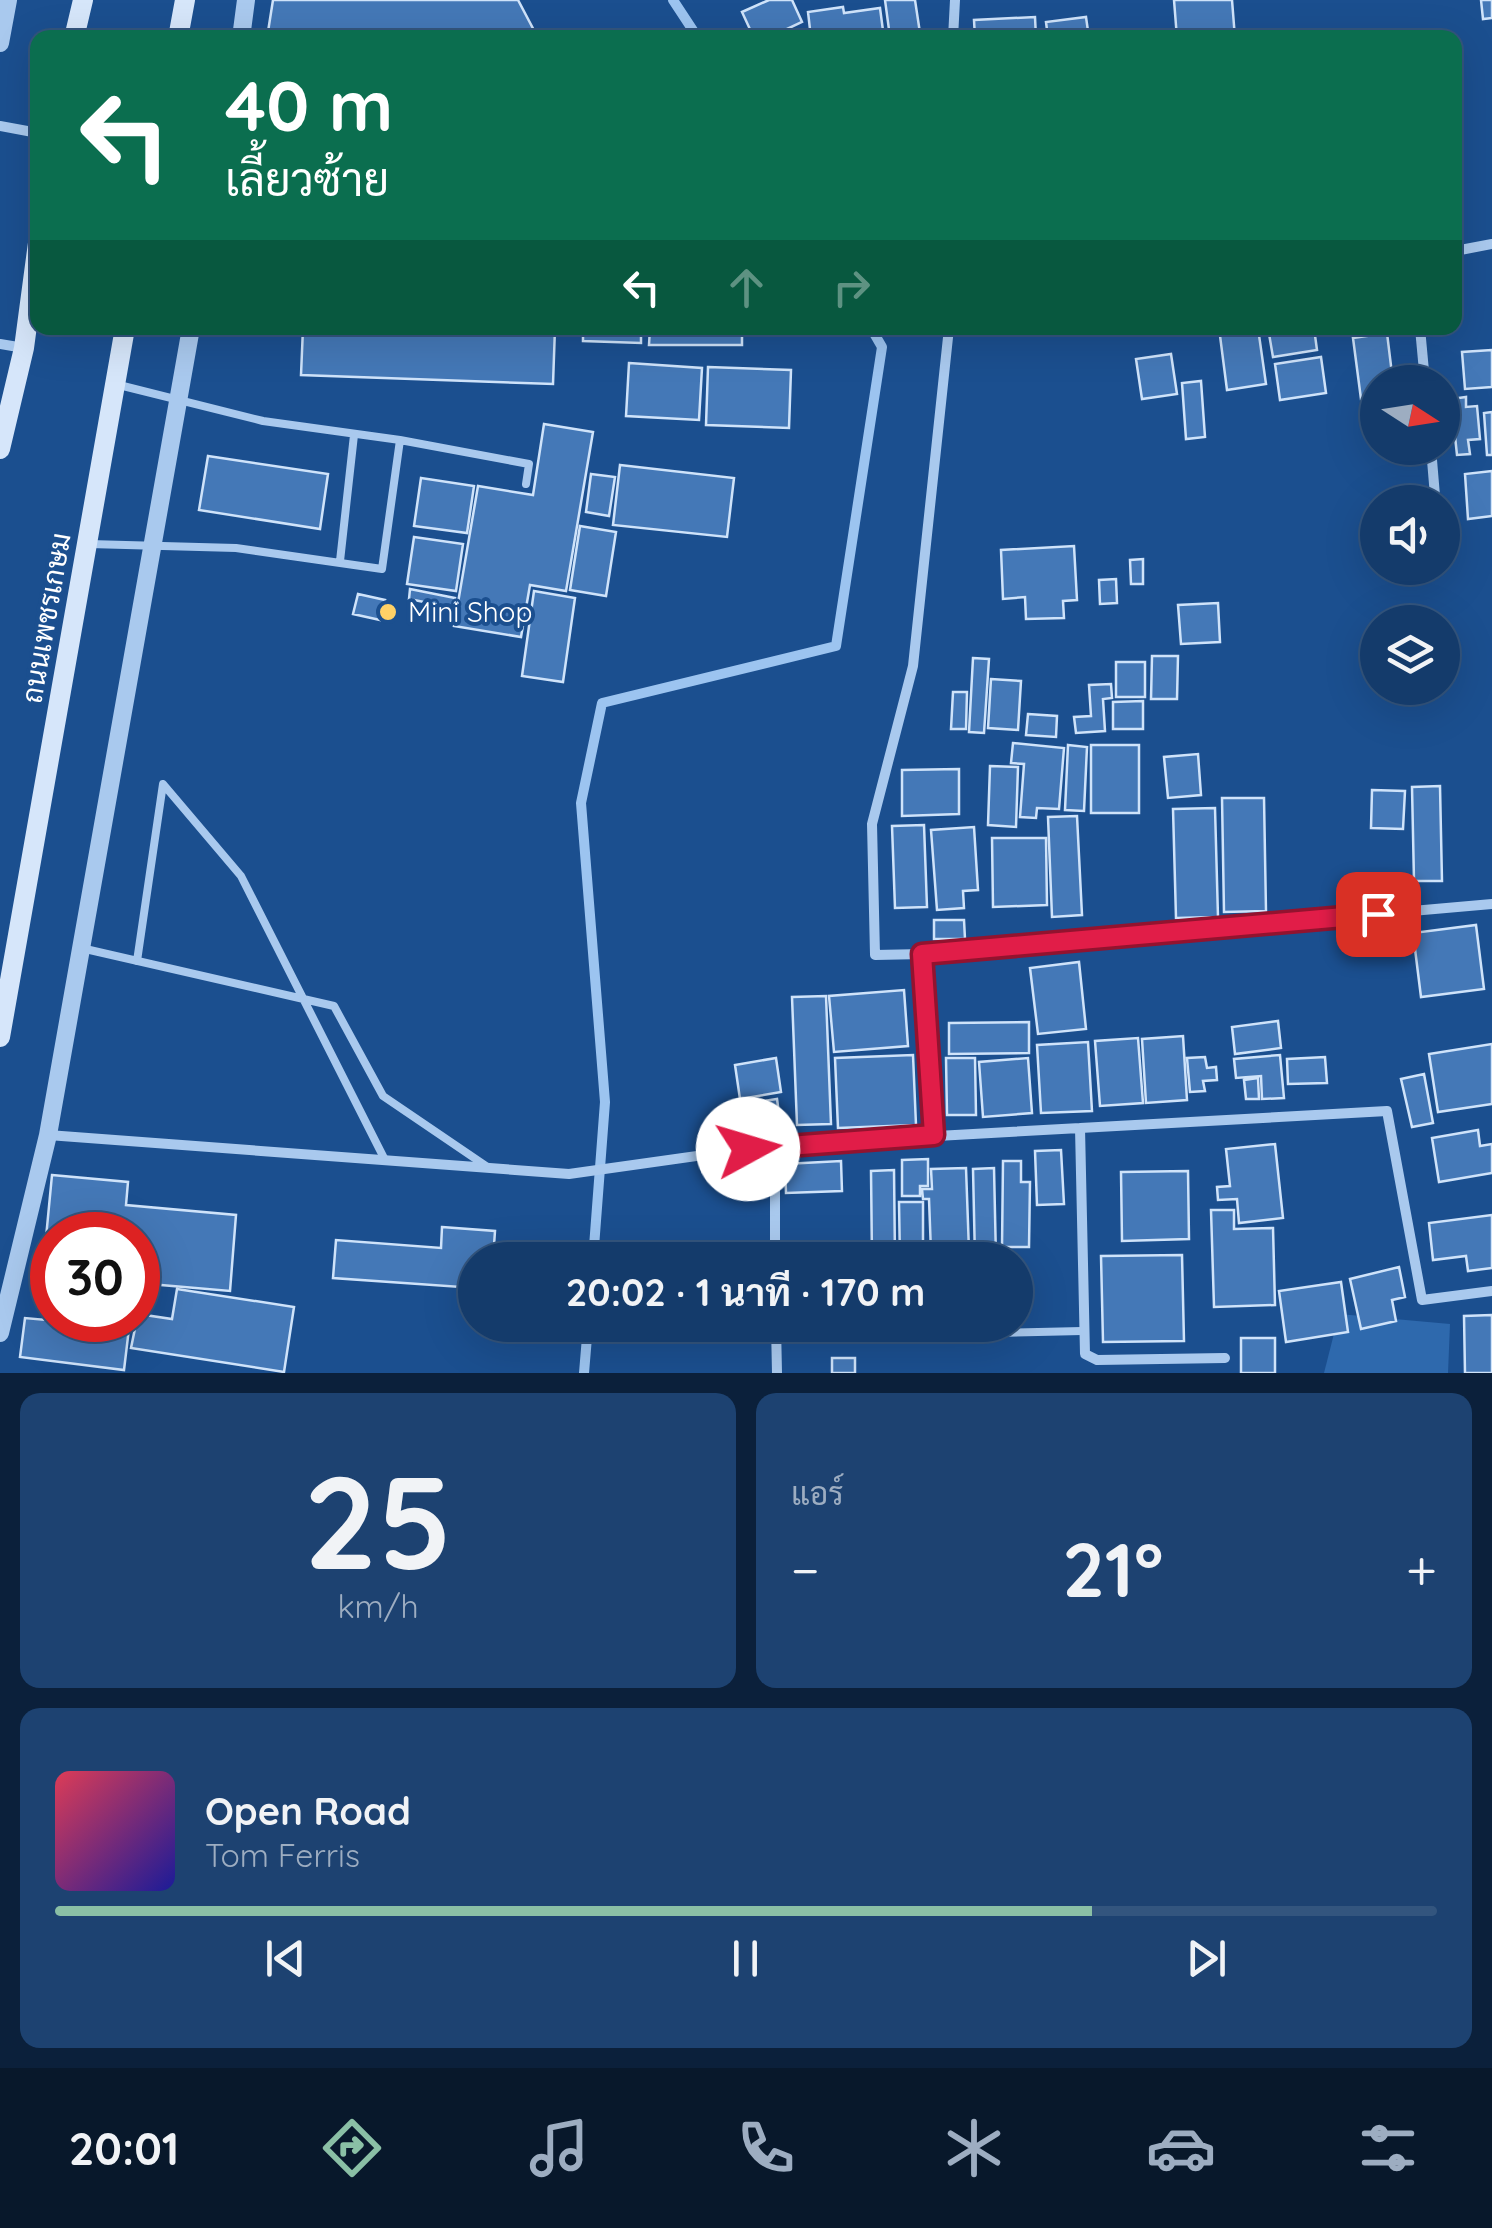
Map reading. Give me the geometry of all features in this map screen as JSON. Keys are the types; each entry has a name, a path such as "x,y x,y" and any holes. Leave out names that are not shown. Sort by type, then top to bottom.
{"main road":[{"path":"76,30 83,0"},
{"path":"179,30 184,0"},
{"path":"0,449 24,348 30,303"},
{"name":"ถนนเพชรเกษม","path":"0,1037 124,335"}],"street":[{"path":"0,43 8,0"},
{"path":"242,30 246,0"},
{"path":"953,30 954,0"},
{"path":"0,126 30,131"},
{"path":"1462,249 1492,244"},
{"path":"0,1333 48,1135 191,335"},
{"path":"948,335 913,666 872,824 875,955 1492,904"},
{"path":"1421,335 1423,365"},
{"path":"0,344 24,348"},
{"path":"922,954 934,1135"},
{"path":"48,1135 570,1174 775,1145 1387,1111 1422,1300 1492,1291"},
{"path":"1080,1128 1085,1354 1098,1360 1224,1358"},
{"path":"775,1145 775,1242"},
{"path":"776,1342 776,1373"}],"lane":[{"path":"114,384 263,421 400,440 529,464 526,484"},
{"path":"340,561 354,435"},
{"path":"87,544 236,548 382,569 400,440"},
{"path":"137,961 163,784 242,876 386,1160"},
{"path":"81,948 334,1006 383,1096 489,1168"},
{"path":"1033,1332 1082,1331"}],"shaded area":[{"path":"1339,1314 1450,1324 1448,1373 1324,1373"}],"building":[{"path":"273,0 518,0 534,30 268,30"},
{"path":"769,0 792,0 802,22 785,30 750,30 742,12"},
{"path":"885,0 915,0 920,30 889,30"},
{"path":"1174,0 1232,0 1234,30 1176,30"},
{"path":"1481,0 1492,0 1492,18 1483,19"},
{"path":"843,7 844,13 880,8 883,30 810,30 808,12"},
{"path":"1035,17 1036,30 975,30 974,20"},
{"path":"1086,17 1088,30 1047,30 1046,22"},
{"path":"303,335 555,335 553,384 301,375"},
{"path":"583,335 641,335 641,343 583,341"},
{"path":"650,335 742,335 742,345 649,345"},
{"path":"1220,335 1259,335 1266,384 1227,390"},
{"path":"1269,335 1315,335 1317,350 1273,357"},
{"path":"1387,335 1391,365 1360,365 1360,391 1353,338"},
{"path":"1492,350 1492,387 1465,389 1462,352"},
{"path":"1171,354 1177,394 1142,399 1136,359"},
{"path":"1321,357 1326,393 1280,400 1275,364"},
{"path":"629,363 702,368 699,420 626,416"},
{"path":"708,367 791,370 789,428 706,425"},
{"path":"1201,381 1205,437 1186,439 1182,383"},
{"path":"1466,397 1466,407 1477,406 1480,439 1468,440 1470,454 1460,455 1460,398"},
{"path":"1492,412 1492,455 1487,455 1484,413"},
{"path":"544,424 593,432 566,591 530,585 521,637 454,626 478,486 533,495"},
{"path":"208,456 328,474 320,529 199,510"},
{"path":"620,465 734,478 727,537 613,525"},
{"path":"1492,471 1492,516 1468,519 1465,474"},
{"path":"591,474 615,477 609,516 586,512"},
{"path":"421,478 474,486 467,533 414,526"},
{"path":"580,526 616,532 606,596 570,590"},
{"path":"414,537 463,544 456,591 407,584"},
{"path":"1074,546 1077,600 1063,601 1064,618 1026,619 1025,597 1003,599 1001,550"},
{"path":"1143,559 1143,584 1131,584 1130,560"},
{"path":"1116,579 1117,603 1100,604 1099,580"},
{"path":"410,589 455,598 454,608 409,599"},
{"path":"534,591 575,598 563,682 522,676"},
{"path":"358,594 385,600 380,620 353,614"},
{"path":"1218,603 1220,642 1181,644 1178,605"},
{"path":"1152,656 1178,656 1177,699 1151,699"},
{"path":"973,658 989,659 984,733 969,732"},
{"path":"1116,662 1145,662 1145,697 1116,697"},
{"path":"991,679 1021,681 1018,730 988,728"},
{"path":"1111,684 1112,698 1103,699 1105,731 1076,733 1074,717 1091,716 1089,685"},
{"path":"953,692 967,692 966,729 951,729"},
{"path":"1143,701 1143,729 1113,729 1113,702"},
{"path":"1028,714 1057,716 1056,737 1026,735"},
{"path":"1013,743 1064,748 1059,809 1037,808 1036,818 1020,817 1024,764 1011,763"},
{"path":"1068,745 1087,747 1084,811 1065,810"},
{"path":"1091,745 1139,745 1139,813 1091,813"},
{"path":"1198,754 1201,795 1168,798 1164,757"},
{"path":"990,766 1018,767 1016,827 988,825"},
{"path":"959,769 959,814 902,816 902,770"},
{"path":"1440,786 1442,881 1414,881 1412,787"},
{"path":"1372,790 1405,791 1403,829 1371,828"},
{"path":"1222,798 1264,798 1266,911 1224,912"},
{"path":"1215,808 1218,917 1176,918 1173,809"},
{"path":"1077,816 1082,915 1052,917 1048,817"},
{"path":"924,825 927,907 895,908 892,826"},
{"path":"974,827 978,890 963,891 964,908 937,910 931,830"},
{"path":"992,838 1046,838 1047,905 993,907"},
{"path":"934,920 964,920 965,939 934,939"},
{"path":"1476,925 1484,989 1421,997 1413,933"},
{"path":"1079,962 1086,1029 1038,1034 1030,968"},
{"path":"904,990 908,1046 834,1052 829,996"},
{"path":"826,996 831,1124 797,1125 792,997"},
{"path":"1278,1021 1281,1048 1235,1054 1232,1027"},
{"path":"1029,1022 1029,1053 949,1054 949,1023"},
{"path":"1183,1036 1187,1100 1146,1103 1142,1039"},
{"path":"1138,1038 1143,1103 1100,1106 1095,1041"},
{"path":"1088,1042 1092,1111 1041,1113 1037,1045"},
{"path":"1492,1044 1492,1104 1438,1112 1429,1054"},
{"path":"913,1055 916,1125 838,1128 835,1058"},
{"path":"1280,1055 1284,1098 1262,1099 1261,1076 1236,1078 1234,1059"},
{"path":"1205,1057 1207,1068 1216,1067 1217,1080 1203,1081 1205,1091 1190,1092 1187,1058"},
{"path":"1325,1057 1327,1083 1288,1084 1287,1059"},
{"path":"776,1058 781,1092 740,1099 735,1065"},
{"path":"946,1058 975,1058 976,1115 947,1115"},
{"path":"1028,1058 1032,1113 983,1117 979,1062"},
{"path":"1424,1074 1433,1123 1412,1127 1401,1079"},
{"path":"1258,1078 1259,1099 1246,1099 1244,1080"},
{"path":"777,1099 781,1128 753,1132 749,1103"},
{"path":"745,1103 750,1136 734,1138 729,1106"},
{"path":"1478,1130 1480,1146 1492,1144 1492,1173 1439,1182 1432,1138"},
{"path":"1275,1144 1283,1218 1239,1223 1237,1199 1218,1200 1217,1187 1230,1186 1226,1149"},
{"path":"1061,1150 1064,1204 1037,1205 1035,1151"},
{"path":"928,1159 928,1186 920,1186 920,1196 902,1196 902,1160"},
{"path":"841,1161 842,1191 786,1193 785,1164"},
{"path":"1003,1161 1021,1161 1021,1182 1030,1182 1029,1242 1002,1242"},
{"path":"966,1168 969,1242 931,1242 929,1199 923,1199 922,1189 932,1189 931,1169"},
{"path":"994,1168 996,1242 975,1242 973,1169"},
{"path":"894,1170 895,1242 872,1242 871,1171"},
{"path":"1188,1171 1189,1239 1122,1241 1121,1172"},
{"path":"52,1175 128,1182 126,1205 236,1215 230,1291 160,1285 160,1212 48,1212"},
{"path":"899,1202 923,1202 923,1242 900,1242"},
{"path":"1211,1210 1234,1210 1234,1229 1273,1228 1275,1305 1214,1307"},
{"path":"1492,1215 1492,1268 1468,1271 1466,1256 1433,1260 1429,1223"},
{"path":"442,1227 495,1231 494,1242 458,1242 458,1287 333,1278 336,1240 441,1248"},
{"path":"1182,1255 1184,1341 1103,1342 1101,1256"},
{"path":"1399,1267 1405,1297 1392,1300 1396,1321 1361,1329 1350,1279"},
{"path":"1341,1282 1348,1332 1286,1342 1279,1291"},
{"path":"177,1289 294,1307 284,1372 131,1348 132,1342 160,1342 160,1317 172,1319"},
{"path":"1492,1315 1492,1373 1465,1373 1464,1316"},
{"path":"25,1318 30,1318 30,1342 127,1342 124,1370 20,1357"},
{"path":"1241,1338 1275,1338 1275,1373 1241,1373"},
{"path":"832,1358 855,1358 855,1373 832,1373"}],"waterway":[{"path":"673,0 693,30"},
{"path":"594,1242 605,1102 581,803 602,703 836,646 882,347 875,335"},
{"path":"584,1373 587,1342"}],"place":[{"name":"Mini Shop","path":"388,612"}],"route":[{"path":"748,1149 934,1135 922,954 1378,914"}]}
